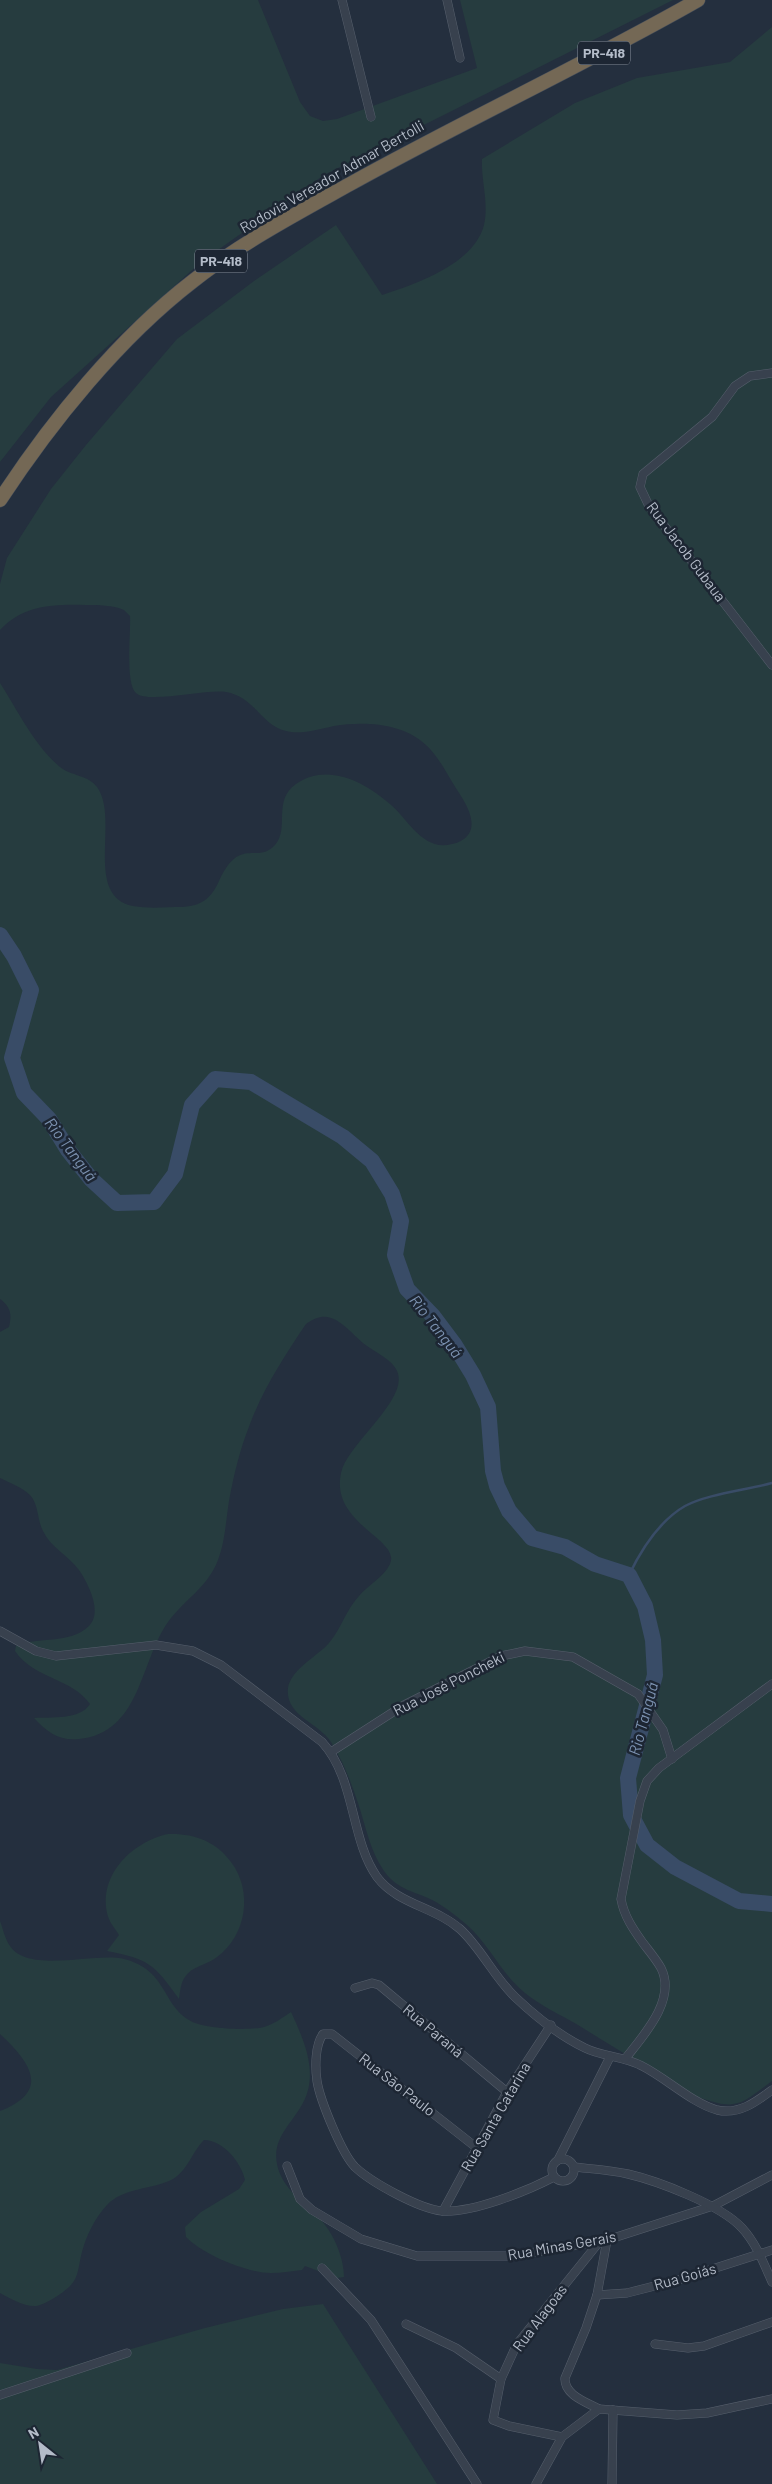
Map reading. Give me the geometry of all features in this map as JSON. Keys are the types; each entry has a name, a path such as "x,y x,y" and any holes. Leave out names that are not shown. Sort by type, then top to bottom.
{"highway":[{"name":"Rodovia Vereador Admar Bertolli","path":"0,500 26,460 70,404 123,344 193,281 265,231 410,150 506,100 600,55 698,0"}],"street":[{"path":"342,0 371,117"},
{"path":"447,0 460,58"},
{"name":"Rua Jacob Gubaua","path":"772,373 750,376 735,386 712,418 643,474 640,487 648,506 772,665"},
{"path":"0,1631 36,1651 56,1656 156,1645 193,1650 222,1665 322,1742 331,1752 352,1805 369,1862 378,1878 393,1894 441,1915 461,1930 514,1996 551,2025 584,2048 641,2065 717,2110 736,2110 750,2106 772,2090"},
{"name":"Rua José Poncheki","path":"331,1752 404,1705 501,1656 512,1652 525,1651 573,1657 638,1694 663,1730 672,1759"},
{"path":"625,2059 654,2018 664,1998 666,1982 661,1968 623,1912 621,1899 640,1801 647,1781 659,1768 772,1684"},
{"name":"Rua Paraná","path":"355,1988 372,1983 379,1985 507,2092"},
{"name":"Rua Santa Catarina","path":"443,2211 507,2092 551,2025"},
{"name":"Rua São Paulo","path":"443,2211 424,2207 367,2177 354,2166 345,2153 320,2093 317,2079 318,2041 323,2034 332,2034 476,2148"},
{"path":"558,2160 570,2161 574,2167 574,2175 568,2181 561,2182 554,2177 553,2166 558,2160 610,2057"},
{"name":"Rua Minas Gerais","path":"287,2166 300,2199 312,2210 361,2239 417,2256 512,2256 603,2241 713,2206 772,2175"},
{"path":"574,2167 628,2174 713,2206 740,2226 760,2255 772,2282"},
{"path":"443,2211 488,2204 531,2189 554,2177"},
{"path":"603,2241 597,2295 586,2328 565,2378 564,2385 569,2392 599,2409 677,2415 707,2413 772,2399"},
{"name":"Rua Alagoas","path":"562,2437 509,2426 492,2420 501,2379 517,2344 603,2241"},
{"name":"Rua Goiás","path":"597,2295 627,2293 772,2250"},
{"path":"322,2268 371,2320 477,2484"},
{"path":"655,2344 688,2348 704,2346 772,2322"},
{"path":"406,2324 456,2348 501,2379"},
{"path":"0,2395 127,2353"},
{"path":"536,2484 562,2437 599,2409"},
{"path":"612,2484 613,2410"}],"green space":[{"path":"0,0 258,0 300,102 310,116 323,121 337,119 477,68 460,0 673,0 324,175 201,262 51,397 0,462"},
{"path":"772,27 772,2081 745,2100 738,2103 722,2104 698,2097 538,2002 517,1986 482,1941 463,1922 436,1902 401,1887 389,1878 375,1855 353,1787 335,1749 325,1735 297,1712 288,1698 288,1688 294,1675 329,1643 354,1601 384,1573 390,1564 391,1555 385,1546 355,1518 346,1505 340,1491 341,1473 346,1461 388,1406 399,1380 396,1369 391,1363 332,1318 316,1318 306,1324 268,1385 255,1411 240,1452 229,1501 224,1538 214,1570 202,1586 168,1622 127,1710 115,1724 99,1734 79,1739 59,1737 34,1718 72,1715 79,1713 90,1704 73,1689 42,1673 23,1660 15,1651 16,1646 34,1641 72,1636 89,1626 95,1613 93,1598 86,1582 79,1570 46,1537 33,1499 20,1487 0,1478 0,1332 9,1327 10,1312 0,1299 0,683 42,749 64,770 89,780 97,787 103,801 106,872 110,888 118,899 133,906 151,908 182,907 195,905 205,900 213,893 227,867 234,859 248,853 262,853 275,845 281,831 283,806 289,791 296,784 320,775 333,775 345,778 369,789 397,810 424,839 433,843 442,845 461,841 468,835 472,823 465,803 438,759 426,745 406,732 383,725 346,724 304,732 292,732 277,728 244,699 226,692 205,692 164,697 142,696 136,693 131,679 129,658 130,616 124,610 101,605 51,606 19,615 0,630 0,584 7,558 51,489 86,445 177,339 254,281 336,225 382,295 427,278 456,261 469,251 478,239 485,217 482,159 575,103 637,78 730,62"},
{"path":"168,1834 195,1837 218,1849 231,1862 238,1874 244,1899 240,1925 235,1937 217,1957 188,1973 181,1987 179,1999 163,1978 142,1960 107,1951 119,1935 109,1919 106,1904 107,1890 112,1876 119,1864 141,1845 154,1838"},
{"path":"0,1921 10,1946 19,1954 31,1959 47,1961 112,1958 124,1959 138,1964 156,1979 180,2013 195,2023 237,2029 257,2028 278,2021 291,2012 305,2045 310,2068 310,2080 308,2092 303,2103 280,2139 276,2155 277,2164 279,2172 288,2187 329,2230 340,2253 344,2277 337,2278 305,2266 302,2270 279,2273 250,2270 214,2256 186,2237 185,2227 201,2212 239,2189 245,2180 240,2166 230,2153 218,2144 204,2140 186,2166 173,2179 122,2195 107,2205 95,2221 89,2234 76,2278 62,2293 45,2303 32,2306 12,2300 0,2293 0,2111 16,2103 26,2095 31,2085 31,2076 20,2055 0,2034"},
{"path":"323,2304 437,2484 0,2484 0,2363 57,2370 205,2328 283,2309"}],"waterway":[{"name":"Rio Tanguá","path":"0,935 14,956 31,990 12,1058 24,1093 49,1119 68,1150 91,1179 117,1203 154,1202 175,1174 192,1105 215,1079 251,1082 343,1137 372,1161 392,1194 401,1221 395,1255 407,1289 433,1316 454,1344 473,1375 488,1407 493,1471 497,1486 509,1511 532,1538 565,1547 595,1564 629,1575 645,1606 653,1640 655,1675 628,1778 631,1815 647,1845 675,1867 739,1901 772,1904"},
{"path":"629,1575 659,1527 685,1506 716,1495 772,1483"}]}
